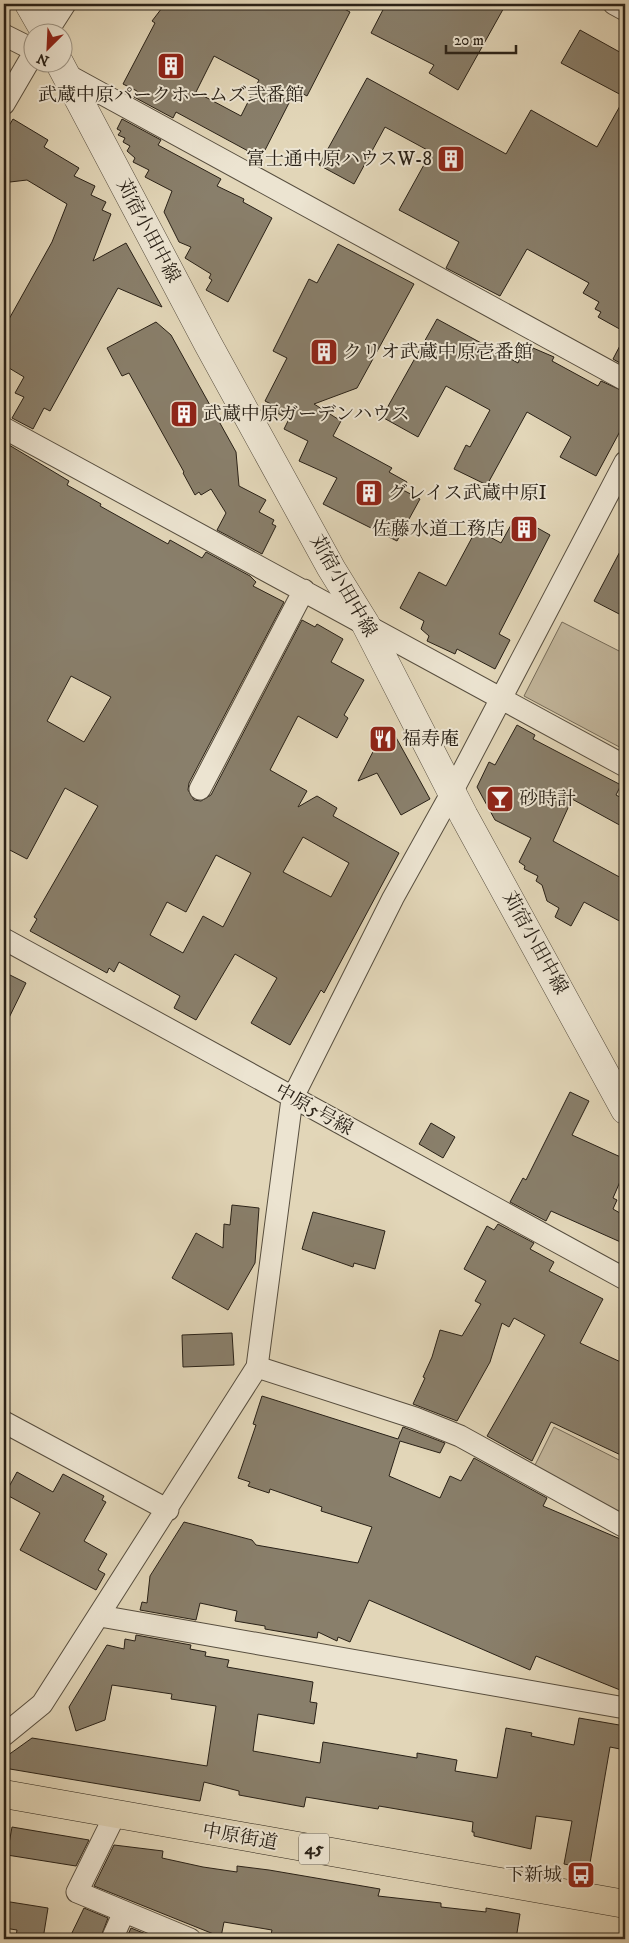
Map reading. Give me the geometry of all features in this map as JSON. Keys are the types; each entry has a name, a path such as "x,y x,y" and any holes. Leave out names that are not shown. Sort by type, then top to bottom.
{"main road":[{"name":"中原街道","path":"4,1794 115,1816 625,1904"}],"street":[{"path":"29,4 40,22"},
{"path":"53,22 65,4"},
{"path":"614,4 625,10"},
{"path":"4,34 22,44"},
{"path":"4,104 23,72"},
{"name":"苅宿小田中線","path":"64,72 208,344 332,568 365,623 452,792 625,1110"},
{"path":"69,72 625,380"},
{"path":"4,428 625,766"},
{"path":"4,1735 42,1704 168,1510 257,1367 292,1099 392,898 452,792 625,462"},
{"path":"200,788 304,590"},
{"name":"中原5号線","path":"4,939 292,1099 625,1279"},
{"path":"257,1367 415,1418 460,1436 625,1527"},
{"path":"4,1422 168,1510"},
{"path":"100,1616 625,1708"},
{"path":"115,1816 77,1892 190,1939"},
{"path":"112,1939 124,1912"}],"shaded area":[{"path":"562,622 625,654 625,750 524,696"},
{"path":"554,1427 625,1463 625,1527 530,1475"}],"building":[{"path":"165,4 335,4 350,12 307,96 298,91 295,99 292,97 261,158 176,112 173,118 134,97 137,91 123,84 155,23 152,21","holes":["214,56 259,80 241,116 196,92"]},
{"path":"386,4 506,4 458,90 429,73 434,65 371,33"},
{"path":"580,30 625,55 625,97 561,63"},
{"path":"367,78 506,154 531,110 597,147 625,97 625,332 598,317 601,312 595,309 599,302 583,293 589,283 527,249 500,296 446,268 459,242 399,210 431,152 385,127 354,184 319,165"},
{"path":"13,119 48,140 44,147 79,168 74,176 95,186 91,195 106,202 102,210 111,214 93,261 126,243 162,307 118,288 50,411 44,408 33,429 12,418 24,397 15,393 24,377 4,365 4,328 52,242 67,204 27,180 10,182 4,172 4,134"},
{"path":"122,119 161,140 158,145 221,179 217,186 244,199 243,202 272,218 228,302 206,290 212,280 209,278 211,274 185,258 191,247 179,242 164,212 172,191 145,177 149,170 133,162 135,158 127,151 130,146 123,142 125,138 118,135 121,131 117,129"},
{"path":"338,244 414,284 357,388 314,404 341,421 333,436 392,468 389,472 407,482 403,490 420,499 397,541 323,504 337,478 299,461 308,441 284,429 289,419 269,409 271,404 265,401 287,358 273,351 309,279 317,283"},
{"path":"437,319 518,363 524,349 531,352 533,348 554,357 552,361 598,386 601,381 625,392 625,422 596,476 560,457 571,437 527,412 487,485 454,469 466,445 470,447 490,410 446,386 418,437 382,417"},
{"name":"武蔵中原ガーデンハウス","path":"156,322 171,335 236,452 239,486 266,500 259,512 274,520 272,524 276,526 262,554 217,530 226,513 211,489 201,495 199,492 195,495 129,373 122,376 107,348"},
{"path":"625,336 625,366 613,359"},
{"path":"4,442 69,481 67,485 101,504 100,506 168,544 170,540 202,558 206,552 250,576 256,582 253,586 284,602 189,783 188,790 194,800 201,801 211,795 302,620 315,627 317,624 343,639 331,662 364,680 344,715 348,718 337,738 298,716 270,770 307,791 298,807 317,796 337,808 333,816 399,853 324,993 321,990 290,1045 251,1023 277,978 235,954 196,1020 174,1008 180,996 119,962 114,972 109,968 107,973 30,931 37,919 34,917 98,806 65,788 27,859 4,847","holes":["71,676 111,697 84,742 47,721","303,837 349,863 331,897 283,872","216,855 251,873 223,927 203,916 183,953 150,935 167,902 186,912"]},
{"path":"516,516 550,535 499,634 510,640 495,669 457,649 455,654 427,641 429,636 421,629 424,621 400,608 419,572 446,586 475,532 478,534 479,531 501,543"},
{"path":"625,542 625,617 594,601"},
{"path":"517,725 535,735 533,739 621,785 616,795 625,800 625,828 572,799 553,841 625,880 625,924 584,902 571,926 555,917 559,908 547,901 542,885 536,881 538,876 524,869 525,866 519,862 531,838 495,820 477,787 489,762 495,765"},
{"path":"393,732 430,799 401,815 377,773 358,781 379,740"},
{"path":"4,972 26,983 4,1028"},
{"path":"570,1092 589,1101 572,1135 625,1159 625,1170 613,1198 617,1200 613,1209 625,1216 625,1244 551,1211 546,1221 510,1202 523,1178 526,1180"},
{"path":"431,1123 455,1137 443,1158 419,1144"},
{"path":"232,1205 259,1208 255,1263 228,1310 172,1278 196,1233 223,1248 224,1224 230,1225"},
{"path":"313,1212 385,1231 375,1269 354,1263 353,1267 302,1249"},
{"path":"498,1224 534,1243 530,1249 554,1262 549,1271 603,1299 580,1343 625,1364 625,1457 551,1422 532,1461 487,1436 545,1335 514,1318 509,1327 502,1323 490,1362 457,1421 413,1404 425,1378 423,1377 432,1357 440,1330 462,1336 481,1304 475,1301 486,1281 464,1269 487,1226 494,1230"},
{"path":"232,1333 234,1365 183,1367 182,1335"},
{"path":"262,1396 398,1439 403,1427 445,1443 440,1453 400,1441 389,1476 440,1498 450,1476 461,1481 474,1458 547,1498 543,1506 625,1541 625,1692 536,1656 530,1670 369,1600 350,1642 338,1637 337,1641 318,1632 317,1638 265,1629 265,1626 235,1621 237,1611 200,1603 196,1620 140,1610 142,1602 147,1603 150,1576 184,1522 252,1540 256,1545 358,1563 372,1527 321,1511 322,1507 270,1489 269,1493 248,1486 250,1482 238,1478 256,1425 253,1424"},
{"path":"17,1472 53,1492 63,1474 104,1496 102,1500 106,1502 84,1541 107,1554 98,1570 105,1574 96,1590 20,1550 40,1513 5,1494"},
{"path":"136,1635 191,1645 190,1649 206,1652 205,1656 229,1660 227,1667 313,1682 310,1702 317,1703 314,1724 258,1714 253,1751 320,1763 323,1742 417,1758 417,1753 457,1760 455,1771 497,1778 506,1728 532,1733 531,1736 574,1745 579,1718 625,1726 625,1750 610,1747 589,1869 564,1864 572,1821 536,1816 531,1849 474,1836 474,1832 472,1832 473,1822 379,1806 378,1809 306,1797 304,1807 239,1795 239,1791 204,1782 200,1801 4,1768 4,1758 32,1738 207,1766 216,1706 171,1699 172,1694 112,1685 105,1720 76,1731 69,1707 107,1645 124,1649 125,1639 135,1641"},
{"path":"12,1827 89,1840 76,1866 7,1855"},
{"path":"114,1845 163,1851 162,1858 203,1867 237,1872 237,1866 269,1870 380,1889 378,1896 441,1903 441,1907 486,1912 486,1908 520,1914 516,1939 270,1939 272,1930 224,1922 221,1937 94,1886"},
{"path":"4,1901 48,1908 43,1939 16,1936 17,1930 4,1928"},
{"path":"84,1908 108,1918 100,1939 69,1939"},
{"path":"131,1928 158,1939 126,1939"}],"place":[{"name":"武蔵中原パークホームズ弐番館","path":"171,66"},
{"name":"富士通中原ハウスW-8","path":"451,159"},
{"name":"クリオ武蔵中原壱番館","path":"324,352"},
{"name":"武蔵中原ガーデンハウス","path":"184,414"},
{"name":"グレイス武蔵中原I","path":"369,493"},
{"name":"佐藤水道工務店","path":"524,529"},
{"name":"福寿庵","path":"383,739"},
{"name":"砂時計","path":"500,799"},
{"name":"下新城","path":"581,1875"}]}
